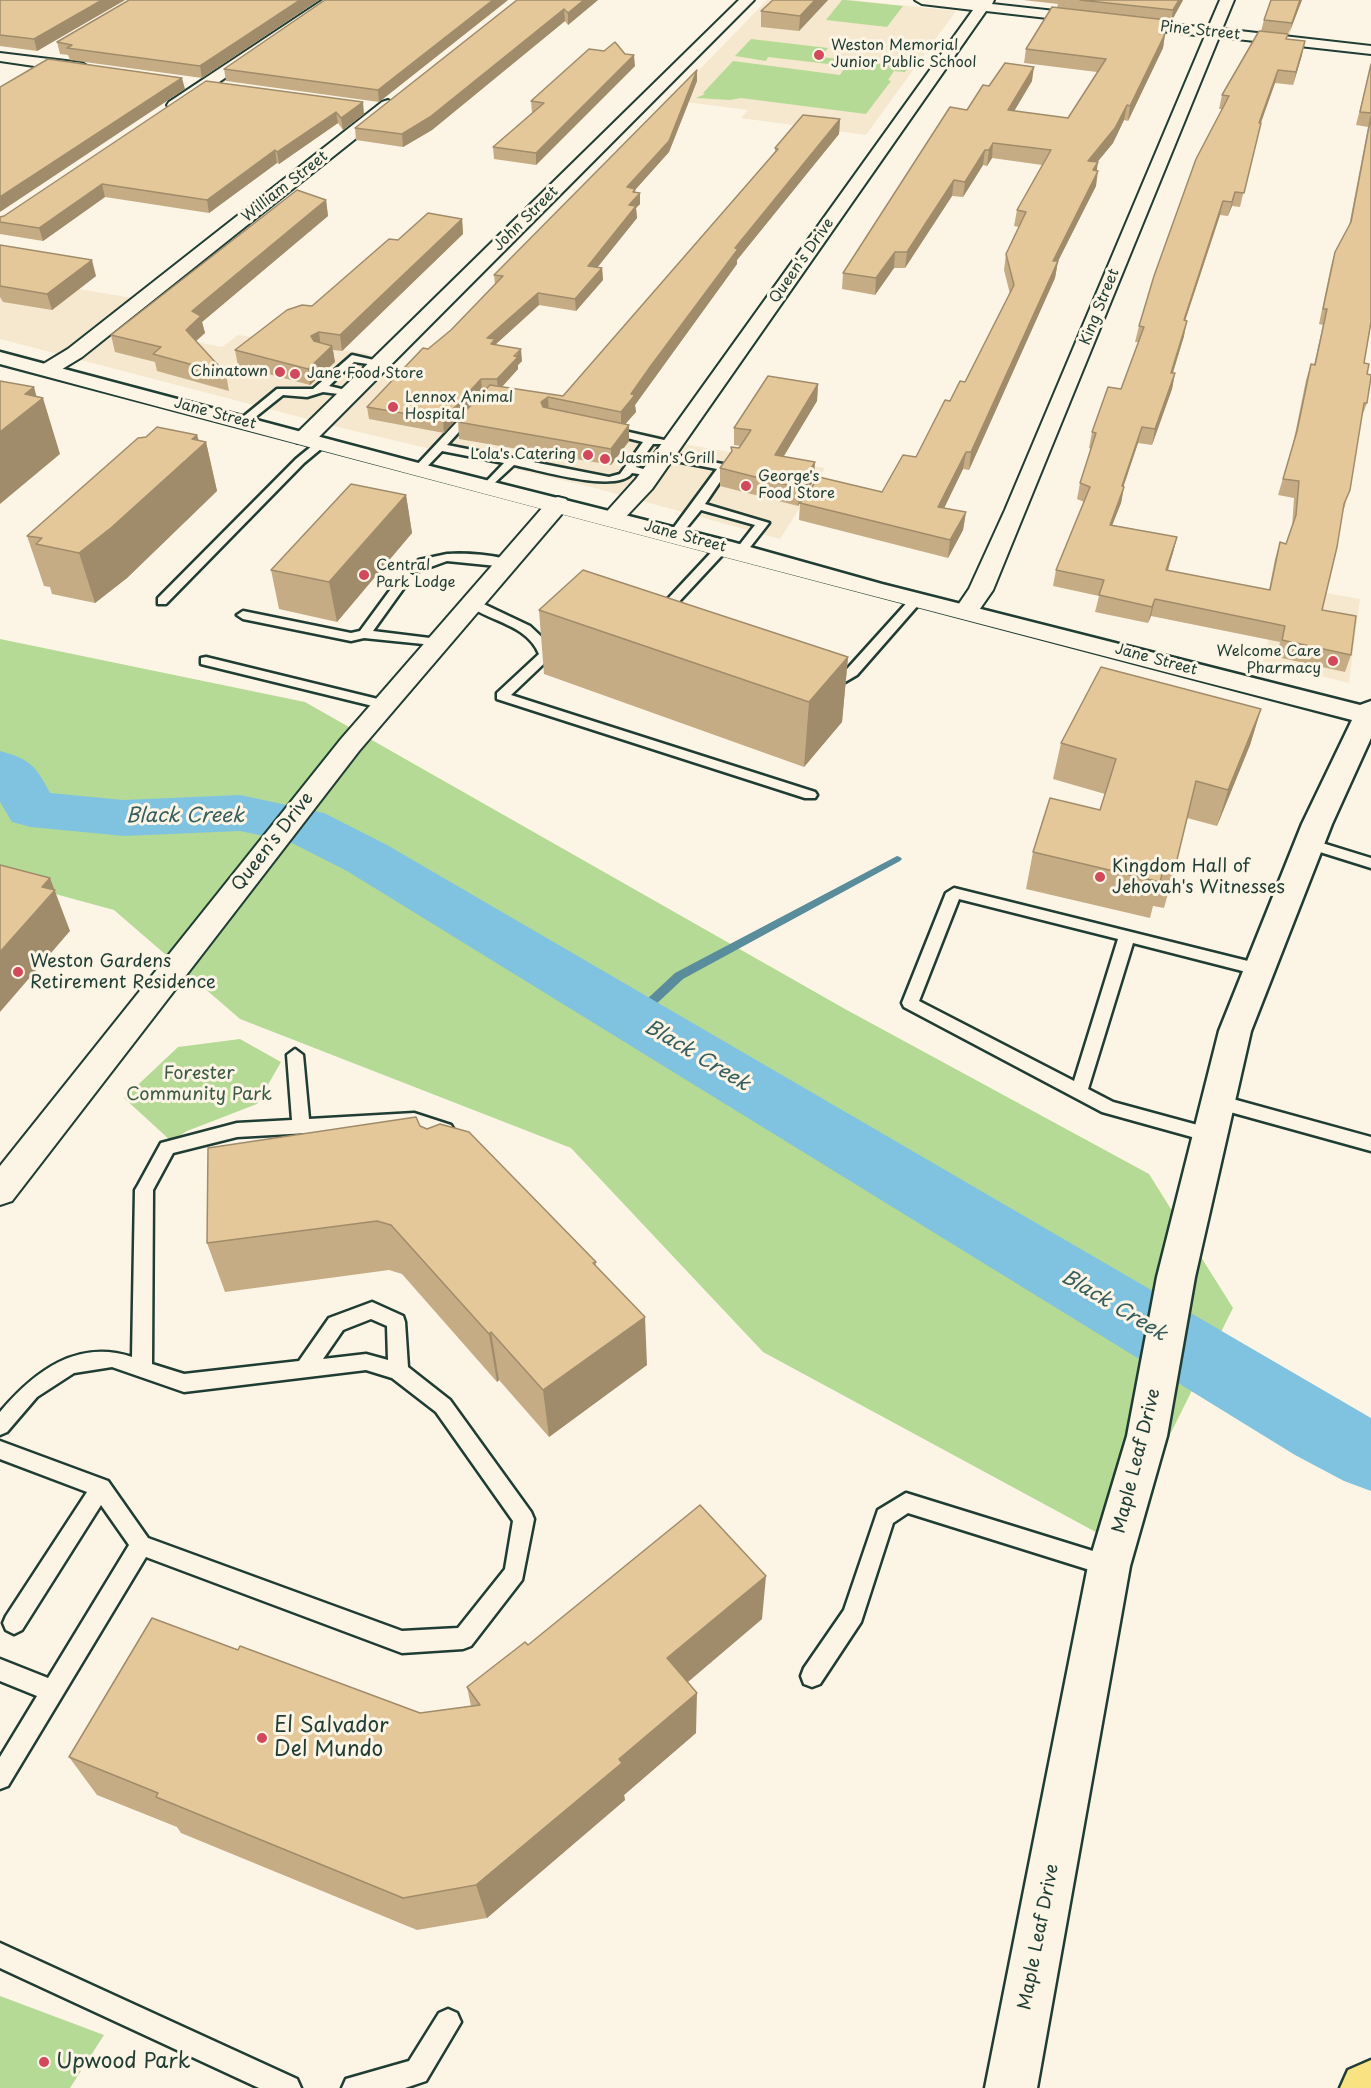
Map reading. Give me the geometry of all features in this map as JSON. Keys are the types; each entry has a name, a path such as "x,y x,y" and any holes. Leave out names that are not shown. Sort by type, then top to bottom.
{"highway":[{"path":"1366,2088 1371,2086"}],"main road":[{"name":"Jane Street","path":"0,358 244,421 418,470 675,534 916,600 1370,714"},
{"name":"Maple Leaf Drive","path":"1011,2088 1109,1566 1147,1436 1176,1277 1235,1031 1309,844 1370,714"}],"street":[{"path":"165,112 332,0"},
{"name":"John Street","path":"314,440 350,393 747,0"},
{"name":"Pine Street","path":"922,0 984,3 1213,33 1371,50"},
{"name":"King Street","path":"966,611 981,590 1016,510 1227,0"},
{"name":"Queen's Drive","path":"612,518 669,450 984,3"},
{"path":"15,72 53,51"},
{"path":"0,57 95,70"},
{"path":"176,81 234,89"},
{"name":"William Street","path":"47,370 75,353 401,94"},
{"path":"363,106 383,108"},
{"name":"Queen's Drive","path":"0,1191 350,745 558,504"}],"lane":[{"path":"244,421 281,391 301,395 317,392 347,357 382,363"},
{"path":"321,388 350,393"},
{"path":"418,470 480,404"},
{"path":"594,427 650,440 669,450 724,467 698,506 675,534"},
{"path":"162,601 300,461 314,440"},
{"path":"440,447 609,480 624,476 650,440"},
{"path":"488,486 511,462"},
{"path":"629,469 652,472"},
{"path":"675,632 664,628 668,606 705,569 763,524 698,506"},
{"path":"414,569 420,563 447,557 507,563"},
{"path":"364,634 400,585"},
{"path":"812,677 824,681 840,679 852,672 916,600"},
{"path":"473,603 483,612 515,623 534,634 543,643 546,655 502,696 810,795"},
{"path":"243,615 351,637 364,634 438,643"},
{"path":"206,661 385,705"},
{"path":"1309,844 1371,863"},
{"path":"1210,1135 1108,1107 910,1003 954,893 1258,969"},
{"path":"1079,1092 1127,936"},
{"path":"295,1055 301,1126"},
{"path":"1218,1101 1371,1144"},
{"path":"142,1369 144,1191 167,1148 237,1130 414,1120 445,1130 439,1161"},
{"path":"305,1370 336,1324 372,1310 396,1322 398,1371"},
{"path":"0,1426 30,1391 70,1365 112,1359 184,1383 366,1362 398,1371 443,1406 524,1519 514,1573 463,1638 402,1642 141,1545 101,1488 0,1450"},
{"path":"14,1623 101,1488"},
{"path":"812,1676 853,1615 885,1517 906,1503 1109,1566"},
{"path":"0,1778 141,1545"},
{"path":"0,1670 53,1691"},
{"path":"0,1955 288,2088"},
{"path":"355,2088 417,2072 448,2022"}],"shaded area":[{"name":"Weston Memorial Junior Public School","path":"767,0 853,0 956,11 866,135 741,118 748,110 670,100"},
{"path":"0,276 157,302 125,328 222,347 238,335 370,354 360,363 541,394 542,413 659,435 689,445 825,468 780,539 595,488 342,428 0,339"},
{"path":"1282,585 1360,599 1349,683 1263,662"}],"green space":[{"path":"842,0 903,6 887,27 826,20"},
{"path":"751,39 828,48 821,57 909,67 905,72 894,71 888,80 891,81 866,114 741,98 730,100 696,98 705,94 703,93 733,61 840,75 846,66 768,57 766,61 735,56"},
{"path":"0,639 305,702 845,1009 1149,1174 1233,1308 1116,1543 763,1352 571,1148 240,1019 114,910 0,879"},
{"name":"Forester Community Park","path":"240,1039 281,1062 257,1104 187,1131 171,1141 124,1098 178,1047"},
{"name":"Upwood Park","path":"0,1996 104,2035 70,2088 0,2088"}],"building":[{"path":"0,0 102,0 34,39 0,35"},
{"path":"129,0 300,0 200,66 67,48 72,45 57,42"},
{"path":"325,0 493,0 378,90 224,69"},
{"path":"517,0 584,0 568,13 564,9 430,117 402,134 355,128"},
{"path":"773,0 815,0 800,16 761,11"},
{"path":"1080,0 1179,0 1173,10"},
{"path":"1271,0 1300,0 1292,23 1264,20"},
{"path":"1052,7 1167,20 1160,34 1165,34 1130,106 1127,105 1115,128 1088,161 1098,162 1093,170 1098,171 1053,261 1058,261 971,452 966,452 938,507 966,512 950,540 800,503 819,477 882,492 903,455 916,457 945,400 950,401 960,381 965,382 1014,285 1006,254 1026,212 1017,210 1051,150 993,143 989,150 985,150 965,182 954,180 907,252 895,252 876,278 843,273 950,107 967,110 983,85 989,86 1005,63 1034,67 1008,110 1068,118 1106,59 1026,49"},
{"path":"1259,31 1288,34 1286,39 1305,41 1296,72 1278,70 1259,123 1261,123 1244,193 1235,192 1232,202 1223,201 1184,320 1187,321 1171,373 1175,373 1155,429 1142,427 1110,525 1177,537 1166,570 1270,590 1280,542 1286,544 1296,515 1299,481 1283,479 1297,431 1311,364 1315,365 1327,309 1323,309 1335,252 1351,222 1371,116 1371,322 1364,363 1369,364 1367,374 1371,377 1367,403 1364,403 1350,490 1344,504 1337,547 1322,610 1356,616 1351,655 1282,640 1285,626 1155,599 1152,607 1099,595 1104,580 1056,570 1090,487 1080,483 1096,433 1092,432 1108,387 1121,389 1144,327 1139,326 1154,276 1196,159 1229,96 1222,95"},
{"path":"615,42 625,54 634,55 536,153 493,147 544,103 531,101 589,49 604,51"},
{"path":"48,59 182,78 0,197 0,87"},
{"path":"1371,64 1371,113 1360,112"},
{"path":"697,70 669,141 627,187 635,189 633,192 640,193 629,205 636,206 588,266 602,268 575,299 538,293 487,338 495,339 491,344 521,349 514,356 518,357 497,379 481,379 443,420 367,407 423,348 428,349 451,330 503,276 494,275"},
{"path":"206,81 363,102 341,118 336,112 277,152 275,150 207,200 102,184 39,228 0,222 0,217"},
{"path":"803,115 840,119 735,248 738,249 650,367 631,394 635,395 621,412 548,397 541,402 543,407 629,425 611,449 458,422 460,419 458,419 490,385 563,396 778,149 775,148"},
{"path":"297,190 326,200 192,311 201,316 186,330 226,374 153,354 161,347 111,335"},
{"path":"428,213 462,219 340,335 319,332 311,336 314,341 332,346 308,369 235,350 287,310 302,305 312,306 389,239 398,240"},
{"path":"0,245 92,260 47,294 0,286"},
{"path":"768,376 818,384 775,455 815,462 799,488 720,468 732,451 731,447 739,448 751,430 734,428"},
{"path":"0,381 34,387 25,394 43,398 0,432"},
{"path":"157,427 197,435 192,439 206,442 112,527 79,553 36,544 42,538 27,536 138,438 146,437"},
{"path":"351,484 406,495 329,582 271,570"},
{"path":"583,570 848,657 809,702 539,610"},
{"path":"1101,667 1261,709 1228,790 1196,781 1174,872 1163,870 1160,882 1033,852 1050,798 1100,810 1116,759 1061,743"},
{"path":"0,865 50,878 42,887 55,890 0,952"},
{"path":"416,1117 420,1126 427,1129 440,1124 469,1132 596,1262 593,1263 645,1317 543,1390 391,1225 377,1221 207,1243 208,1148"},
{"name":"El Salvador Del Mundo","path":"700,1505 766,1576 667,1658 697,1693 619,1759 622,1763 476,1885 403,1898 156,1797 158,1793 69,1757 152,1618 238,1650 240,1646 420,1713 480,1705 467,1687 525,1642 528,1645"}],"waterway":[{"name":"Black Creek","path":"0,768 15,777 31,809 124,818 240,813 304,826 367,858 1322,1431 1371,1456"},
{"path":"634,1018 679,976 897,859"}],"place":[{"name":"Weston Memorial Junior Public School","path":"819,55"},
{"name":"Chinatown","path":"280,372"},
{"name":"Jane Food Store","path":"295,374"},
{"name":"Lennox Animal Hospital","path":"393,407"},
{"name":"Lola's Catering","path":"588,455"},
{"name":"Jasmin's Grill","path":"605,459"},
{"name":"George's Food Store","path":"746,486"},
{"name":"Central Park Lodge","path":"364,575"},
{"name":"Welcome Care Pharmacy","path":"1333,661"},
{"name":"Kingdom Hall of Jehovah's Witnesses","path":"1100,877"},
{"name":"Weston Gardens Retirement Residence","path":"18,972"},
{"name":"El Salvador Del Mundo","path":"262,1738"},
{"name":"Upwood Park","path":"44,2062"}]}
